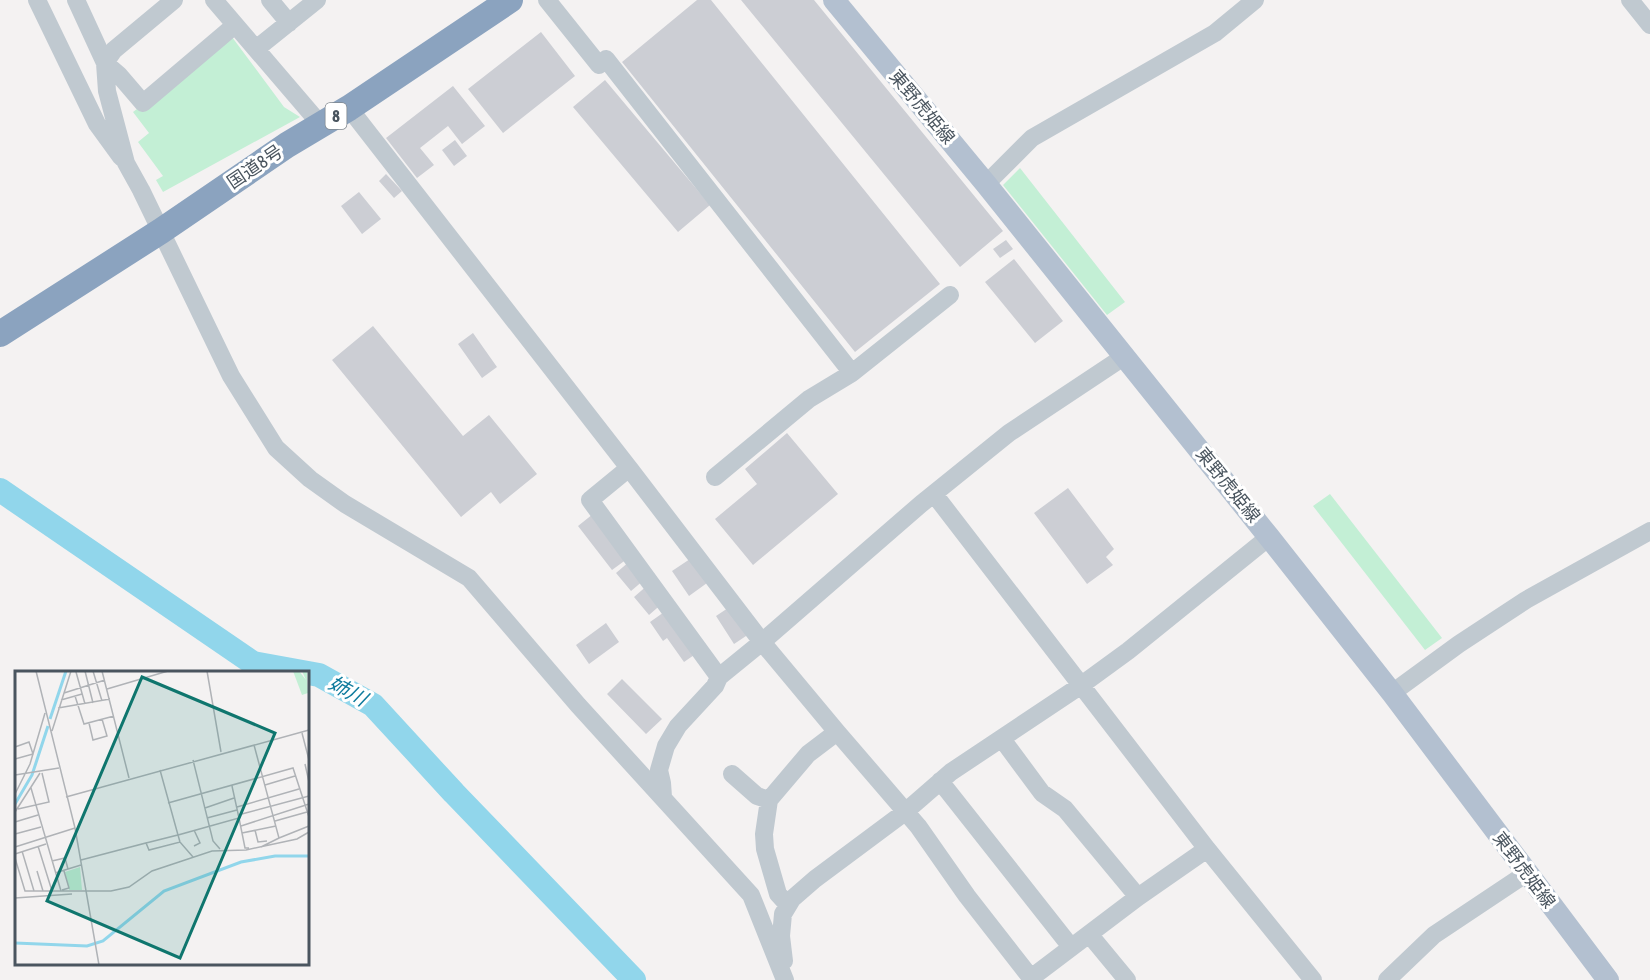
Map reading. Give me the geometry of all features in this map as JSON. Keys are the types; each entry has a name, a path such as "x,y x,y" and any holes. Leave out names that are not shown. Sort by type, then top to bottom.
{"highway":[{"name":"国道8号","path":"0,334 158,233 287,146 349,108 510,0"}],"main road":[{"name":"東野虎姫線","path":"834,0 987,184 1269,537 1392,693 1608,980"}],"street":[{"path":"37,0 97,123 126,163"},
{"path":"105,63 114,50 174,0"},
{"path":"214,0 321,125"},
{"path":"270,0 289,23"},
{"path":"256,49 317,0"},
{"path":"547,0 599,66 606,59 852,373"},
{"path":"987,184 1032,138 1215,33 1255,0"},
{"path":"1630,0 1650,25"},
{"path":"80,2 105,63 107,91 126,163 158,233 231,376 276,448 310,478 345,504 469,578 578,705 751,895 785,980"},
{"path":"105,63 119,75 143,103 235,25"},
{"path":"349,108 762,642 918,826 967,896 1038,977 1071,947 1207,849"},
{"path":"715,477 809,399 852,373 950,295"},
{"path":"663,797 658,770 666,746 678,726 716,686 719,677 1009,433 1125,356"},
{"path":"628,468 590,500 719,677"},
{"path":"934,494 1207,849 1313,980"},
{"path":"1392,693 1459,644 1526,600 1650,531"},
{"path":"785,980 781,936 783,914 800,892 905,812 940,781 1128,651 1269,537"},
{"path":"789,905 778,894 765,849 764,834 769,800 808,754 837,732"},
{"path":"1002,739 1042,793 1065,809 1138,897"},
{"path":"732,774 758,796 769,800"},
{"path":"940,781 1071,947"},
{"path":"1387,980 1434,935 1527,873"},
{"path":"1089,934 1127,980"}],"green space":[{"path":"232,37 284,107 300,117 163,192 156,180 163,176 138,142 149,133 133,112"},
{"path":"1020,168 1125,302 1107,315 1003,185"},
{"path":"1330,494 1442,638 1425,650 1313,506"}],"building":[{"path":"697,0 711,0 940,284 855,352 622,62"},
{"path":"741,0 814,0 1003,231 960,267"},
{"path":"541,32 575,76 503,133 468,89"},
{"path":"605,80 710,205 678,232 573,107"},
{"path":"453,86 485,126 462,144 448,126 420,148 434,165 417,178 386,138"},
{"path":"455,140 467,156 454,166 442,150"},
{"path":"386,174 402,191 394,198 379,181"},
{"path":"359,192 381,219 362,234 341,206"},
{"path":"1006,240 1013,249 1000,258 993,249"},
{"path":"1014,259 1063,321 1035,343 985,282"},
{"path":"373,326 463,436 489,415 537,474 500,504 491,492 461,517 332,360"},
{"path":"473,333 497,367 482,378 458,344"},
{"path":"787,433 838,494 753,565 715,519 757,484 745,469"},
{"path":"1068,488 1114,549 1106,557 1113,565 1087,584 1034,513"},
{"path":"593,514 627,559 612,570 578,526"},
{"path":"690,559 707,583 689,596 672,571"},
{"path":"630,561 644,580 631,591 616,573"},
{"path":"649,584 664,602 649,615 634,597"},
{"path":"731,606 749,634 734,644 716,616"},
{"path":"667,610 697,653 684,662 667,638 663,641 650,622"},
{"path":"606,623 619,642 589,664 576,645"},
{"path":"622,679 662,719 646,734 607,694"}],"waterway":[{"name":"姉川","path":"0,490 253,663 297,671"},
{"name":"姉川","path":"309,673 319,675 373,705 454,793 634,980"}]}
